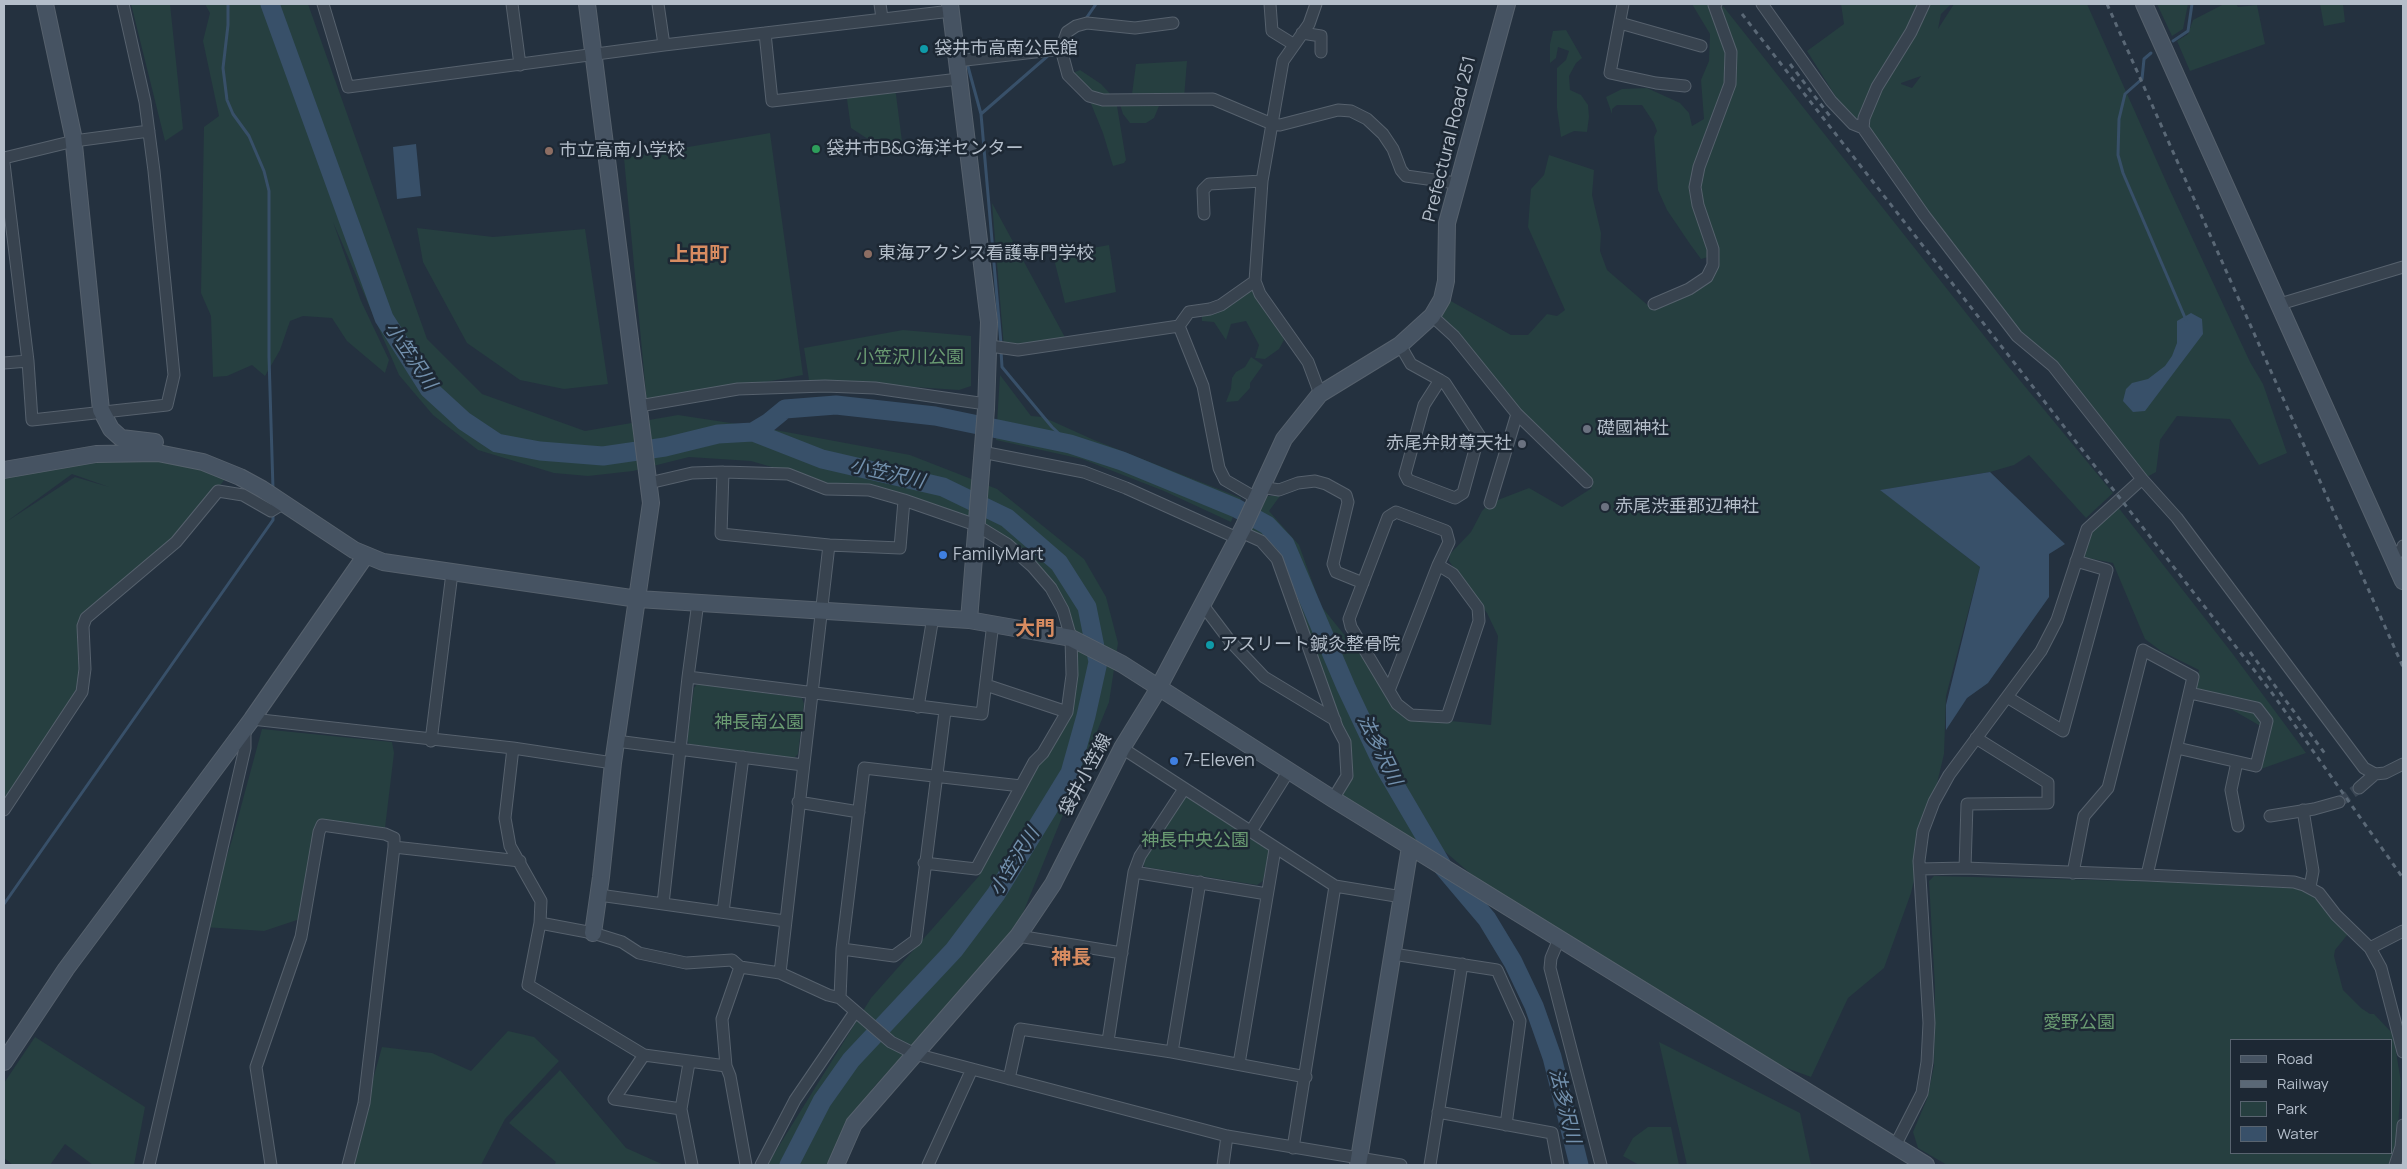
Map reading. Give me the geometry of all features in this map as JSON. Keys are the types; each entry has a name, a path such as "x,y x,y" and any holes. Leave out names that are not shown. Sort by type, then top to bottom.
{"street":[{"path":"45,4 74,141 101,410 111,429 121,438 163,443 176,447 190,459"},
{"path":"4,162 28,361 32,420 101,410 167,404 174,376 149,131 145,102 123,4"},
{"path":"323,4 348,87 951,8 989,322 990,346 970,620"},
{"path":"512,4 520,65"},
{"path":"587,4 651,503 613,763 599,896 593,933"},
{"path":"658,4 664,45"},
{"path":"880,4 882,18"},
{"path":"1270,4 1272,31 1293,44"},
{"path":"1316,4 1309,24 1293,44 1283,61 1262,181 1255,281 1260,294 1308,362 1320,394"},
{"name":"Prefectural Road 251","path":"1257,496 1284,439 1320,394 1400,345 1432,316 1442,299 1446,281 1446,223 1507,4"},
{"path":"1623,4 1610,73 1656,83 1685,86"},
{"path":"1654,304 1689,289 1707,277 1713,265 1713,249 1698,205 1696,187 1699,167 1730,84 1731,52 1714,5 1716,4"},
{"path":"1762,4 1831,101 1853,124 1863,128 1924,215 2017,336 2053,366 2142,479 2177,518 2364,768 2375,774"},
{"path":"1863,128 1864,118 1877,87 1911,32 1924,4"},
{"path":"2144,4 2280,304 2397,550 2403,581"},
{"path":"1173,22 1136,28 1088,23 1076,26 1064,37 1061,49 1068,75 1089,96 1103,100 1213,99 1272,124 1280,125 1338,110 1351,111 1367,120 1383,134 1406,176 1456,183"},
{"path":"1620,23 1701,46"},
{"path":"765,33 772,101 959,79"},
{"path":"1302,33 1321,36 1321,52"},
{"path":"957,61 1061,49"},
{"path":"4,158 74,141 149,131"},
{"path":"1204,214 1203,190 1209,184 1262,181"},
{"path":"2280,304 2403,267"},
{"path":"990,346 1018,350 1179,326 1189,312 1210,310 1221,305 1255,281"},
{"path":"1432,316 1454,336 1517,414 1587,482"},
{"path":"1179,326 1203,386 1219,468 1225,480 1257,496 1298,483 1314,482 1326,484 1346,495 1348,502 1333,564 1336,572 1363,583"},
{"path":"1400,345 1411,364 1440,380 1445,383 1479,435 1463,493 1455,498 1408,480 1405,474 1424,405 1440,380"},
{"path":"4,363 28,361"},
{"path":"639,409 738,389 825,386 875,388 986,407"},
{"path":"1490,504 1517,414"},
{"path":"983,447 1084,472 1262,541 1277,559 1346,746 1347,776 1333,799"},
{"path":"4,470 115,452 158,453 190,459 221,468 240,477 332,537 383,562 638,599 822,609 970,620 1072,639 1122,664 1288,772 1926,1165"},
{"path":"648,476 723,472 788,474 826,489 869,490 976,523 1007,544 1032,566 1051,588 1063,610 1072,639 1072,676 1067,712 1043,753 1034,762 976,869 924,862"},
{"path":"723,472 721,534 828,545 900,548 904,500"},
{"path":"1895,1146 1922,1093 1927,1062 1928,1023 1920,869 1923,831 1934,802 1948,775 2041,651 2057,620 2087,529 2142,479"},
{"path":"4,810 82,692 85,669 83,626 86,618 176,542 218,491 243,495 270,511 284,504"},
{"name":"袋井小笠線","path":"840,1164 854,1124 1018,936 1053,884 1122,748 1202,604 1240,533 1257,496"},
{"path":"1390,688 1438,565 1449,542 1446,531 1396,512 1388,517 1349,618 1351,626 1390,688 1397,704 1411,715 1447,717 1479,621 1478,608 1453,574 1438,565"},
{"path":"780,973 828,545"},
{"path":"4,1062 66,969 249,723 366,555"},
{"path":"2007,697 2063,732 2107,570 2076,561"},
{"path":"431,741 452,573"},
{"path":"663,904 698,602"},
{"path":"1202,604 1230,641 1264,677 1335,720"},
{"path":"918,707 933,617"},
{"path":"688,677 945,711 982,714 993,623"},
{"path":"2073,873 2084,816 2108,788 2144,650 2193,677 2147,875"},
{"path":"986,686 1067,712"},
{"path":"2177,748 2256,766 2267,721 2257,708 2190,693"},
{"path":"842,949 894,956 916,940 924,862 945,711"},
{"path":"249,723 513,748 613,763"},
{"path":"149,1165 245,748 249,723"},
{"path":"1965,868 1967,804 2048,803 2048,783 1976,738"},
{"path":"616,741 803,765"},
{"path":"513,748 504,818 510,846 541,900 540,923 528,985 644,1056 726,1066"},
{"path":"1122,748 1251,831 1276,850 1335,886 1402,898"},
{"path":"723,912 743,757"},
{"path":"2237,762 2231,790 2238,826"},
{"path":"2358,788 2375,774 2385,773 2403,764"},
{"path":"840,998 842,949 864,768 1021,786"},
{"path":"1251,831 1288,772"},
{"path":"1108,1041 1134,872 1140,856 1184,789"},
{"path":"798,802 859,812"},
{"path":"2270,816 2339,802"},
{"path":"2303,810 2313,871 2310,887"},
{"path":"271,1165 256,1067 301,937 319,832 322,825 391,835 394,838 364,1103 348,1165"},
{"path":"394,847 520,861"},
{"path":"1358,1162 1410,848"},
{"path":"1239,1064 1276,850"},
{"path":"1920,869 1965,868 2147,875 2294,882 2310,887 2319,892 2336,916 2370,948 2381,968 2403,1052"},
{"path":"1134,872 1267,894"},
{"path":"1172,1052 1200,882"},
{"path":"1293,1148 1306,1077 1335,886"},
{"path":"599,896 785,921"},
{"path":"540,923 593,933 622,942 639,953 686,963 732,960 740,967 780,973 828,995 840,998 891,1042 915,1054 1227,1136 1358,1162 1400,1165"},
{"path":"2370,948 2403,931"},
{"path":"1018,936 1122,953"},
{"path":"1559,939 1551,958 1550,968 1601,1165"},
{"path":"1393,954 1498,970 1520,1021 1506,1125"},
{"path":"1430,1165 1462,964"},
{"path":"740,967 722,1019 726,1066 730,1076 746,1165"},
{"path":"761,1165 795,1100 857,1014"},
{"path":"1009,1079 1020,1029 1108,1041 1306,1077"},
{"path":"644,1056 614,1099 681,1109"},
{"path":"689,1062 681,1109 692,1165"},
{"path":"928,1165 972,1069"},
{"path":"1438,1112 1552,1133 1558,1165"},
{"path":"2395,1165 2401,1147 2403,1125"},
{"path":"1223,1165 1227,1136"}],"green space":[{"path":"131,4 170,4 183,129 165,141"},
{"path":"205,4 308,4 427,339 482,394 585,431 678,415 770,429 910,455 997,489 1084,559 1106,597 1118,643 1109,702 1014,935 873,1088 833,1165 767,1165 871,998 979,876 1036,760 1073,701 1072,626 1056,597 1018,554 942,512 872,491 827,483 751,461 689,457 633,471 588,476 554,473 478,450 433,415 399,375 333,222 361,301 389,360 385,373 347,341 332,318 303,316 290,321 280,350 265,376 252,365 227,376 213,377 211,316 201,293 204,127 219,116 203,41 210,13"},
{"path":"1692,4 1713,4 1717,13 1723,6 2008,366 2113,493 2086,518 2029,455 2014,465 1990,472 1881,490 1980,567 1946,696 1944,754 1911,893 1884,968 1848,998 1811,1077 1740,1051 1685,1005 1597,962 1516,913 1442,849 1428,854 1333,799 1347,776 1346,746 1277,559 1241,532 1264,496 1280,496 1269,511 1299,545 1321,606 1411,717 1491,725 1498,636 1487,613 1449,561 1450,554 1471,532 1482,511 1490,503 1529,488 1562,507 1592,488 1517,414 1435,312 1449,300 1511,335 1528,335 1547,314 1557,316 1565,310 1528,227 1531,189 1544,175 1549,155 1594,170 1592,195 1601,233 1600,251 1607,270 1651,308 1707,277 1708,257 1701,259 1667,210 1658,190 1654,137 1657,131 1654,123 1642,105 1617,105 1612,109 1612,114 1606,97 1622,89 1647,88 1680,103 1689,113 1692,126 1704,119 1701,80 1709,61 1710,34"},
{"path":"1841,4 1951,4 1941,14 1938,29 1954,4 2087,4 2168,186 2250,362 2263,384 2287,453 2259,465 2230,419 2177,416 2160,440 2156,472 2147,477 2007,322 1863,128 1877,87 1853,124 1807,51 1844,24","holes":["1921,76 1912,88 1901,83"]},
{"path":"2157,4 2188,4 2183,29 2172,36"},
{"path":"2224,4 2236,4 2238,7 2257,5 2265,44 2190,71 2177,41 2188,34 2193,20"},
{"path":"2320,4 2343,4 2345,22 2324,26"},
{"path":"1566,30 1582,58 1576,63 1569,76 1570,90 1581,95 1588,105 1589,117 1587,132 1574,131 1561,137 1557,108 1557,68 1566,60 1569,51 1558,47 1556,58 1550,63 1550,44 1553,31"},
{"path":"1187,61 1184,98 1153,99 1159,106 1154,118 1146,123 1130,123 1123,114 1117,95 1132,94 1136,64"},
{"path":"1080,70 1101,84 1116,100 1126,160 1124,163 1113,166 1103,133 1087,94 1068,75"},
{"path":"895,87 903,149 888,157 876,153 874,143 851,128 846,92"},
{"path":"770,133 803,375 647,404 624,158"},
{"path":"992,203 1068,343 1004,348"},
{"path":"417,228 493,237 585,229 608,384 564,389 520,380 467,343 423,262"},
{"path":"1109,245 1116,292 1065,303 1053,255"},
{"path":"1252,289 1270,320 1278,325 1284,340 1279,349 1265,359 1255,358 1259,345 1246,321 1231,324 1226,340 1214,322 1202,321 1202,314"},
{"name":"小笠沢川公園","path":"903,330 971,336 971,386 959,390 809,380 804,348"},
{"path":"1251,357 1263,365 1250,383 1250,388 1238,401 1226,402 1231,389 1232,378 1236,372 1245,367"},
{"path":"1000,375 1031,416 1043,417 1094,440 1241,498 1231,522 1164,491 1082,459 996,440"},
{"path":"108,453 230,473 170,547 86,618 82,692 4,810 4,469","holes":["72,474 109,487 75,477 6,522"]},
{"path":"2118,507 2232,653 2306,753 2261,769 2271,732 2196,689 2199,670 2161,651 2145,639 2113,563 2078,556 2085,535"},
{"name":"神長南公園","path":"697,684 802,698 804,704 798,754 794,758 689,744 687,740 694,688"},
{"path":"262,729 392,742 394,753 385,828 317,820 300,919 264,931 204,927 232,840"},
{"name":"神長中央公園","path":"1187,796 1268,848 1263,881 1257,885 1145,867 1142,862 1183,797"},
{"name":"愛野公園","path":"1934,876 2211,883 2293,888 2306,891 2315,897 2335,923 2348,934 2335,950 2334,956 2343,990 2361,1008 2370,1014 2374,1014 2393,1034 2401,1082 2397,1142 2388,1165 1947,1165 1918,1148 1913,1132 1927,1099 1934,1066 1935,988 1929,881"},
{"path":"508,1031 534,1037 559,1061 505,1119 481,1165 349,1165 382,1047 432,1053 471,1071"},
{"path":"35,1037 145,1107 134,1165 93,1165 65,1144 50,1165 13,1165 4,1158 4,1083"},
{"path":"1659,1042 1800,1113 1811,1165 1687,1165"},
{"path":"560,1070 626,1148 664,1165 554,1165 556,1162 509,1123"},
{"path":"1648,1127 1671,1127 1679,1165 1639,1165 1623,1156 1633,1138"}],"water":[{"path":"416,144 421,196 397,199 393,147"},
{"path":"2191,313 2202,319 2203,334 2145,411 2133,412 2123,401 2126,389 2132,383 2148,379 2165,366 2172,356 2177,343 2177,321"},
{"path":"1990,472 2065,544 2049,554 2049,597 1988,683 1967,698 1946,730 1946,705 1980,567 1880,490"}],"waterway":[{"path":"228,4 228,25 223,68 227,100 233,114 249,136 264,171 269,191 269,357 273,489"},
{"name":"小笠沢川","path":"270,4 384,318 429,389 464,421 497,443 540,451 603,456 665,447 718,434 753,432 822,459 943,487 1007,518 1059,563 1087,607 1098,662 1086,716 1070,773 996,894 954,950 851,1060 822,1101 789,1165"},
{"path":"1085,20 1096,4"},
{"path":"2173,41 2188,31 2192,4"},
{"path":"2151,53 2144,59 2142,79 2125,94 2119,119 2118,155 2123,173 2186,320"},
{"path":"981,114 1050,54"},
{"path":"967,63 981,114 1001,344"},
{"path":"1001,351 1002,367 1052,427 1070,444"},
{"name":"法多沢川","path":"753,432 785,409 836,405 935,416 1070,444 1122,461 1236,508 1267,525 1285,544 1346,687 1382,763 1443,867 1487,919 1513,962 1534,1006 1552,1057 1579,1165"},
{"path":"4,904 273,520 273,513"}],"tunnel":[{"path":"2339,802 2359,788"}],"railway":[{"path":"2107,4 2403,667"},
{"path":"1742,14 2272,693 2403,878"},
{"path":"1790,64 1832,119"},
{"path":"2250,652 2326,755"}],"place":[{"name":"袋井市高南公民館","path":"924,49"},
{"name":"袋井市B&G海洋センター","path":"816,149"},
{"name":"市立高南小学校","path":"549,151"},
{"name":"東海アクシス看護専門学校","path":"868,254"},
{"name":"礎國神社","path":"1587,429"},
{"name":"赤尾弁財尊天社","path":"1522,444"},
{"name":"赤尾渋垂郡辺神社","path":"1605,507"},
{"name":"FamilyMart","path":"943,555"},
{"name":"アスリート鍼灸整骨院","path":"1210,645"},
{"name":"7-Eleven","path":"1174,761"}],"district":[{"name":"上田町","path":"699,255"},
{"name":"大門","path":"1035,629"},
{"name":"神長","path":"1071,958"}]}
